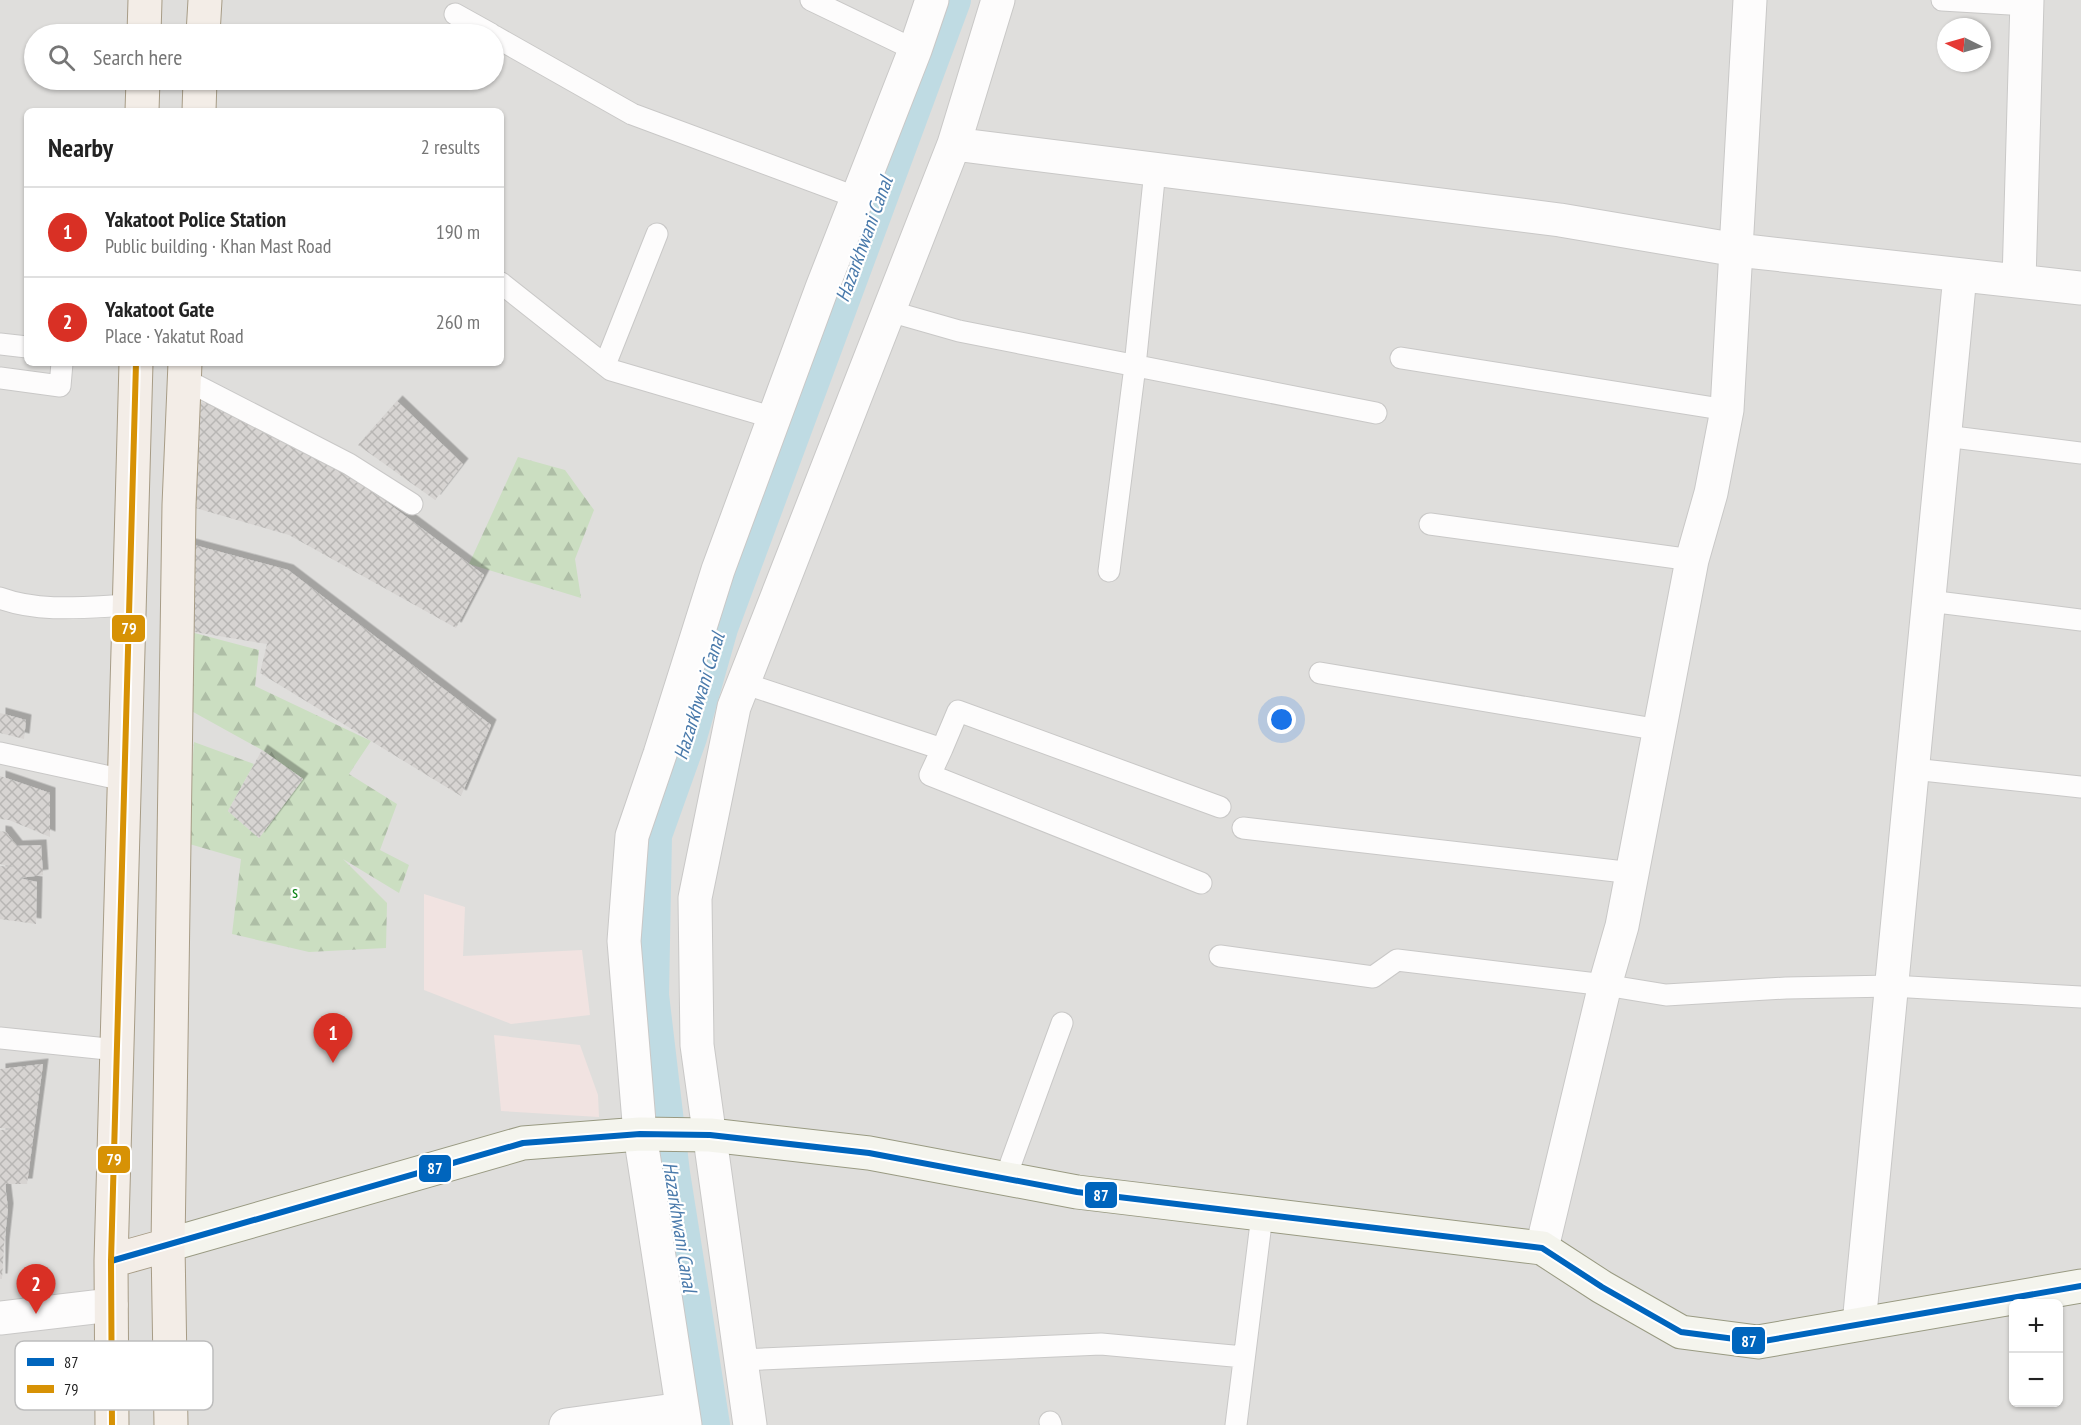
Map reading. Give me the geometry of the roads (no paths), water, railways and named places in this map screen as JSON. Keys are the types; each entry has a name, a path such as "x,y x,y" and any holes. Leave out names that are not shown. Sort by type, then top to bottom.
{"main road":[{"path":"144,24 145,0"},
{"path":"204,24 205,0"},
{"path":"142,108 143,90"},
{"path":"199,108 200,90"},
{"path":"111,1341 111,1262 136,366"},
{"path":"170,1341 168,1245 179,505 177,368"},
{"path":"111,1262 523,1143 639,1134 711,1135 869,1153 1077,1192 1542,1248 1602,1287 1681,1332 1758,1342 2081,1286"},
{"path":"112,1410 112,1425"},
{"path":"171,1410 171,1425"}],"street":[{"path":"566,1425 684,1417 639,1134 624,941 632,836 718,570 932,0"},
{"path":"750,1425 697,1045 695,898 734,707 954,144 998,0"},
{"path":"1542,1248 1605,985 1623,926 1692,560 1711,492 1727,410 1750,0"},
{"path":"2019,281 2027,3"},
{"path":"954,144 1560,220 1737,250 2081,288"},
{"path":"1859,1324 1960,275"},
{"path":"0,1318 111,1305"}],"lane":[{"path":"811,0 915,50"},
{"path":"1942,0 2027,3"},
{"path":"455,14 473,24"},
{"path":"504,42 632,114 858,198"},
{"path":"1109,571 1135,366 1155,170"},
{"path":"605,365 657,234"},
{"path":"504,285 611,370 774,418"},
{"path":"889,311 959,331 1376,413"},
{"path":"0,344 24,347"},
{"path":"1401,358 1727,410"},
{"path":"0,378 60,386 62,366"},
{"path":"177,368 349,464 412,504"},
{"path":"1945,436 2081,453"},
{"path":"1430,524 1692,560"},
{"path":"0,598 18,604 60,608 129,605"},
{"path":"1929,601 2081,620"},
{"path":"1320,673 1660,730"},
{"path":"743,683 942,749"},
{"path":"1201,883 930,775 958,711 1220,807"},
{"path":"0,753 124,780"},
{"path":"1913,769 2081,787"},
{"path":"1243,828 1633,873"},
{"path":"1221,956 1373,977 1397,960 1605,985 1666,995 1786,988 1892,986 2081,997"},
{"path":"1005,1179 1062,1023"},
{"path":"0,1038 117,1050"},
{"path":"1236,1425 1262,1215"},
{"path":"740,1360 1101,1344 1245,1357"}],"waterway":[{"name":"Hazarkhwani Canal","path":"711,1425 671,1173 650,995 653,835 688,737 719,628 952,0"}],"place":[{"name":"Yakatoot Police Station","path":"333,1063"},
{"name":"Yakatoot Gate","path":"36,1314"}],"park label":[{"name":"s","path":"295,891"}]}
